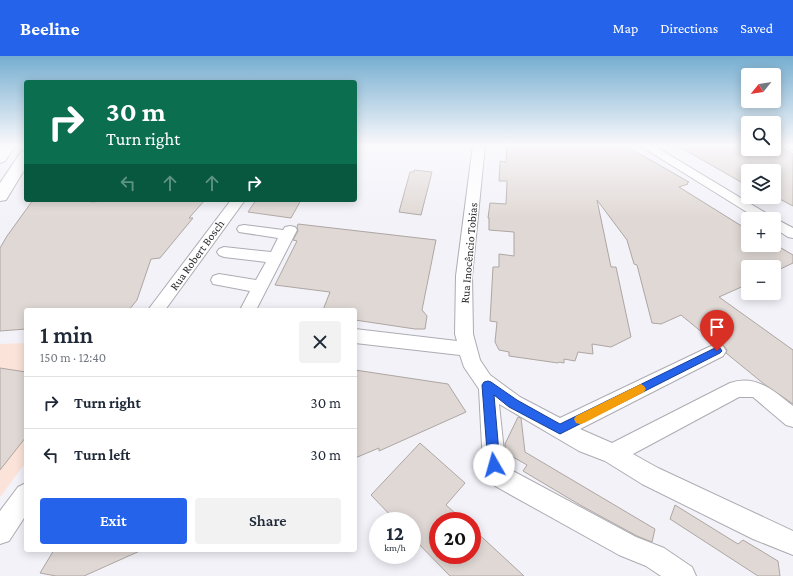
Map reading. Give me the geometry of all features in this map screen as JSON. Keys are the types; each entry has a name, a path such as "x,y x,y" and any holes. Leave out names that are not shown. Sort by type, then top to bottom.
{"main road":[{"path":"0,196 17,169"}],"street":[{"name":"Rua Inocêncio Tobias","path":"476,169 464,276 464,334 471,362 485,383"},
{"path":"685,169 757,212"},
{"name":"Rua Robert Bosch","path":"157,308 237,202"},
{"path":"781,221 793,220"},
{"path":"781,226 793,234"},
{"path":"244,229 288,232 249,308"},
{"path":"224,252 276,258"},
{"path":"219,280 261,287"},
{"path":"357,336 467,349"},
{"path":"560,429 717,351"},
{"path":"485,383 513,404 587,444 613,454 657,479 762,530 793,543"},
{"path":"485,383 494,465 504,478 628,546 655,557 683,576"},
{"path":"613,454 637,440 737,389 753,389 758,391 793,418"},
{"path":"0,532 24,498"}],"shaded area":[{"path":"24,343 24,465 0,497 0,344"}],"building":[{"path":"500,169 667,169 689,182 687,183 688,184 679,187 741,226 741,252 781,252 781,248 793,255 793,263 781,269 781,260 741,260 741,287 719,297 793,350 793,404 764,384 726,353 727,350 723,345 715,343 681,315 661,324 652,323 637,265 634,264 627,240 597,200 611,267 616,267 631,337 611,347 592,344 593,354 578,352 575,361 564,359 564,363 509,356 509,352 499,350 495,342 497,322 490,321 493,267 499,267 499,254 514,256 514,232 489,230 488,218 490,203 506,204 507,181 499,181"},
{"path":"719,169 741,169 741,182"},
{"path":"781,169 793,169 793,206 781,200"},
{"path":"414,170 432,172 421,215 399,212 410,172 414,172"},
{"path":"32,202 203,202 189,218 193,218 160,258 151,259 137,300 131,308 24,308 24,329 0,331 0,248"},
{"path":"255,202 300,202 291,218 248,212"},
{"path":"298,224 436,240 422,310 427,316 425,329 415,329 357,320 357,308 324,308 330,292 275,285 297,241 293,240 298,231"},
{"path":"0,368 24,372 24,440 0,470"},
{"path":"357,370 448,384 466,412 379,451 379,448 357,457"},
{"path":"518,417 521,418 525,452 655,529 652,542 637,536 580,505 523,471 527,465 506,453 505,444"},
{"path":"420,443 465,483 446,505 454,512 429,512 429,554 421,546 421,512 387,512 371,495"},
{"path":"675,505 738,544 743,540 778,561 780,576 758,576 670,519"},
{"path":"481,536 524,576 450,576 438,564 481,564"},
{"path":"53,552 138,552 84,576 56,576 40,573"}],"slow traffic":[{"path":"580,419 641,389"}],"route":[{"path":"494,465 488,385 513,404 560,429 717,351"}]}
